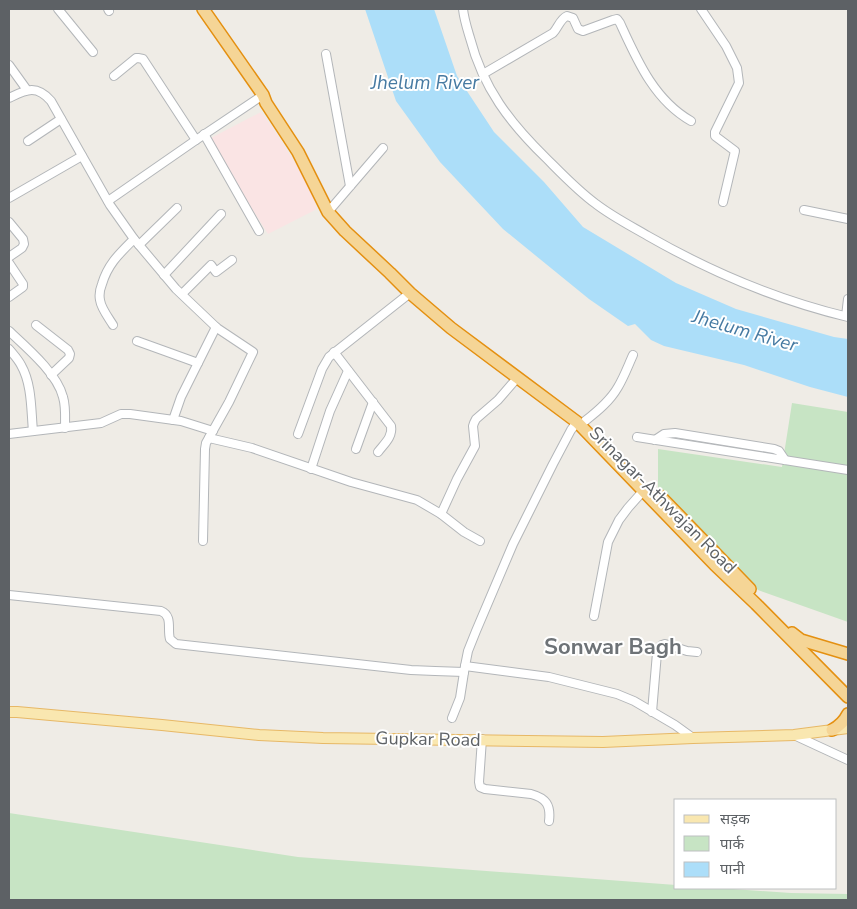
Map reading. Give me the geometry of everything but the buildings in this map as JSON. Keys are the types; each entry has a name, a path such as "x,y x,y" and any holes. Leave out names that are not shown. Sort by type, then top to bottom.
{"highway":[{"path":"196,9 263,99"},
{"path":"203,9 263,99"},
{"name":"Srinagar-Athwajan Road","path":"263,99 295,147 328,212 346,231 410,294 467,341 581,421 718,555 848,697"},
{"name":"Srinagar-Athwajan Road","path":"581,421 715,565 783,627"},
{"path":"795,640 801,640 848,654"},
{"path":"832,730 840,726 848,714"}],"main road":[{"name":"Gupkar Road","path":"9,712 167,725 259,735 323,738 604,742 794,736 848,728"}],"street":[{"path":"58,9 93,52"},
{"path":"463,9 474,55 490,90 508,118 536,149 596,204 681,255 762,292 847,317 848,299"},
{"path":"701,9 726,46 736,68 739,83 714,132 716,137 735,151 723,202"},
{"path":"483,74 553,33 564,17 573,18 578,29 582,31 617,19 640,66 660,96 676,112 691,121"},
{"path":"326,54 350,186"},
{"path":"114,76 136,58 143,59 196,140"},
{"path":"9,65 27,90"},
{"path":"9,98 27,90 41,92 51,101 108,201 136,242 164,275 216,327 253,352 205,449 203,541"},
{"path":"108,201 204,134 263,99"},
{"path":"28,141 61,119"},
{"path":"204,134 259,231"},
{"path":"328,212 383,148"},
{"path":"9,187 12,196 82,156"},
{"path":"113,325 100,300 101,287 108,268 119,253 136,242 177,208"},
{"path":"804,210 848,219"},
{"path":"164,275 221,214"},
{"path":"9,222 23,239 24,244 22,248 9,257"},
{"path":"182,294 211,265 216,272 232,260"},
{"path":"9,263 24,284 9,297"},
{"path":"298,434 322,369 329,356 410,294"},
{"path":"36,324 69,352 69,358 52,374"},
{"path":"173,420 180,397 216,327"},
{"path":"9,331 52,374 58,383 63,396 65,428"},
{"path":"137,341 198,364"},
{"path":"9,349 22,366 27,379 33,431"},
{"path":"334,352 392,430 378,452"},
{"path":"452,718 460,698 464,669 472,640 513,544 556,458 581,421 598,411 609,400 618,387 633,355"},
{"path":"311,469 330,411 348,372"},
{"path":"441,514 457,479 476,446 473,426 476,419 498,400 518,377"},
{"path":"356,449 373,402"},
{"path":"9,434 101,423 121,414 173,420 213,431"},
{"path":"637,437 848,470"},
{"path":"209,438 252,448 351,482 417,500 480,541"},
{"path":"594,616 608,542 619,520 644,490"},
{"path":"9,595 162,611 168,615 170,639 176,644 435,672 464,669 526,673 575,683 617,694 634,701 693,738"},
{"path":"652,712 658,648 665,644 697,652"},
{"path":"794,736 848,760"},
{"path":"482,739 480,787 537,796 548,804 550,809 549,820"}],"shaded area":[{"path":"261,112 309,185 317,209 268,234 240,190 211,138"}],"green space":[{"path":"792,403 848,412 848,622 758,590 658,488 658,449 782,467"},
{"path":"9,813 298,857 674,885 674,889 733,889 848,894 848,900 9,900"}],"water":[{"name":"Jhelum River","path":"365,9 434,9 457,76 494,132 544,182 583,227 676,283 736,309 834,337 848,339 848,397 810,387 744,365 664,346 651,340 635,324 628,326 589,299 503,229 440,162 396,101"}],"district":[{"name":"Sonwar Bagh","path":"613,647"}]}
